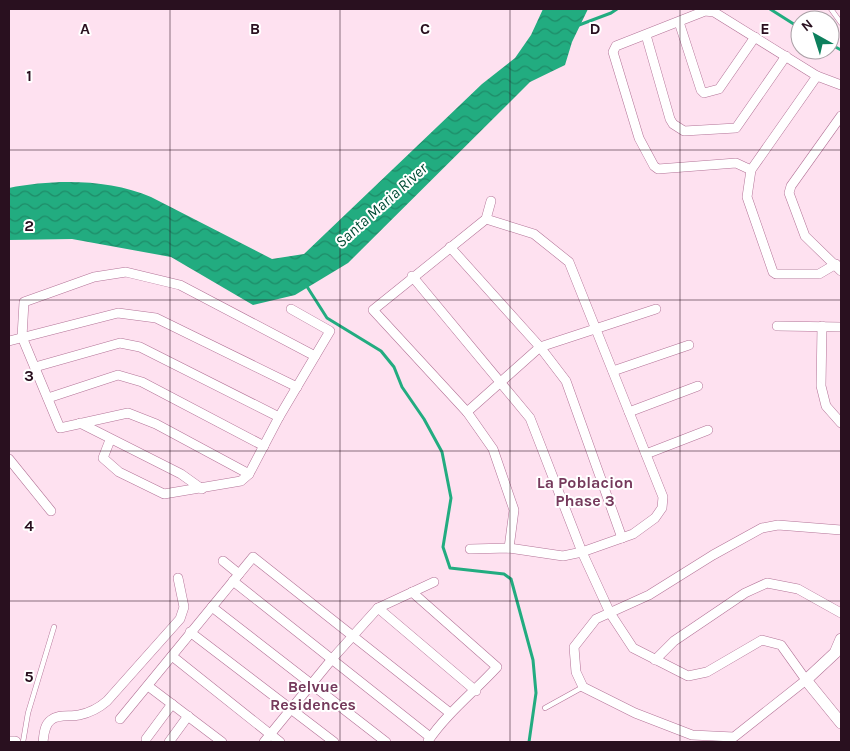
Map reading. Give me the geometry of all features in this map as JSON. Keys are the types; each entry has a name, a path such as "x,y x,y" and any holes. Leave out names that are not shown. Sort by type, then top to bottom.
{"street":[{"path":"751,170 736,163 658,169 654,166 639,138 613,52 616,46 705,12 714,12 817,76 841,84"},
{"path":"679,22 704,93 718,89 755,37"},
{"path":"646,35 670,118 673,124 684,131 736,128 786,56"},
{"path":"817,76 751,170 747,197 773,272 776,274 819,274 839,267 805,236 790,192 791,186 841,118"},
{"path":"491,201 486,218 412,276 373,310 467,412 493,449 514,510 509,548"},
{"path":"470,549 509,548 563,556 582,552 633,534 655,518 662,508 663,497 569,262 534,234 486,218"},
{"path":"450,247 540,347 566,380 622,538"},
{"path":"250,474 156,424 128,413 60,428 22,336 24,302 94,277 126,272 180,285 315,356"},
{"path":"412,276 530,418 582,552 610,613 633,648 688,676 707,672 762,640 781,645 806,680 841,723"},
{"path":"110,440 103,458 118,472 164,494 241,481 250,474 279,417 330,331 291,309"},
{"path":"467,412 540,347 656,309"},
{"path":"9,341 22,336 118,313 156,318 297,387"},
{"path":"777,326 841,326"},
{"path":"822,326 821,386 826,406 841,423"},
{"path":"36,367 120,343 140,347 279,417"},
{"path":"613,372 689,345"},
{"path":"48,398 118,376 142,382 264,446"},
{"path":"629,412 698,386"},
{"path":"80,423 110,440 181,474 202,489"},
{"path":"646,454 708,430"},
{"path":"9,459 51,511"},
{"path":"841,530 778,525 762,528 713,555 649,595 596,619 574,647 576,672 583,688 635,713 692,735 734,737 806,680 835,653 841,640"},
{"path":"120,719 253,557 353,634 450,713"},
{"path":"222,561 236,578 428,740 450,713 476,690 497,667 412,592"},
{"path":"43,742 45,728 50,720 56,717 78,716 98,709 107,701 180,618 184,607 178,578"},
{"path":"267,738 310,684 378,608 434,582"},
{"path":"655,660 674,641 745,593 767,583 798,588 841,613"},
{"path":"212,607 386,742"},
{"path":"378,608 476,690"},
{"path":"190,632 334,742"},
{"path":"172,656 267,738 280,742"},
{"path":"148,686 222,742"},
{"path":"146,740 172,704"},
{"path":"169,742 188,716"},
{"path":"9,742 15,742"}],"lane":[{"path":"831,9 841,23"},
{"path":"22,742 28,712 54,627"},
{"path":"545,708 583,688"}],"water":[{"name":"Santa Maria River","path":"543,9 588,9 572,42 565,65 530,82 348,263 295,295 253,305 171,257 72,239 9,240 9,188 44,183 81,182 117,187 151,197 272,259 304,254 482,84 515,58 531,35"}],"waterway":[{"path":"579,25 617,9"},
{"path":"770,9 790,22"},
{"path":"306,285 327,318 381,351 394,367 402,387 424,419 442,452 451,498 443,547 450,568 504,574 511,579 533,660 536,693 529,742"}],"district":[{"name":"La Poblacion Phase 3","path":"585,491"},
{"name":"Belvue Residences","path":"313,695"}]}
